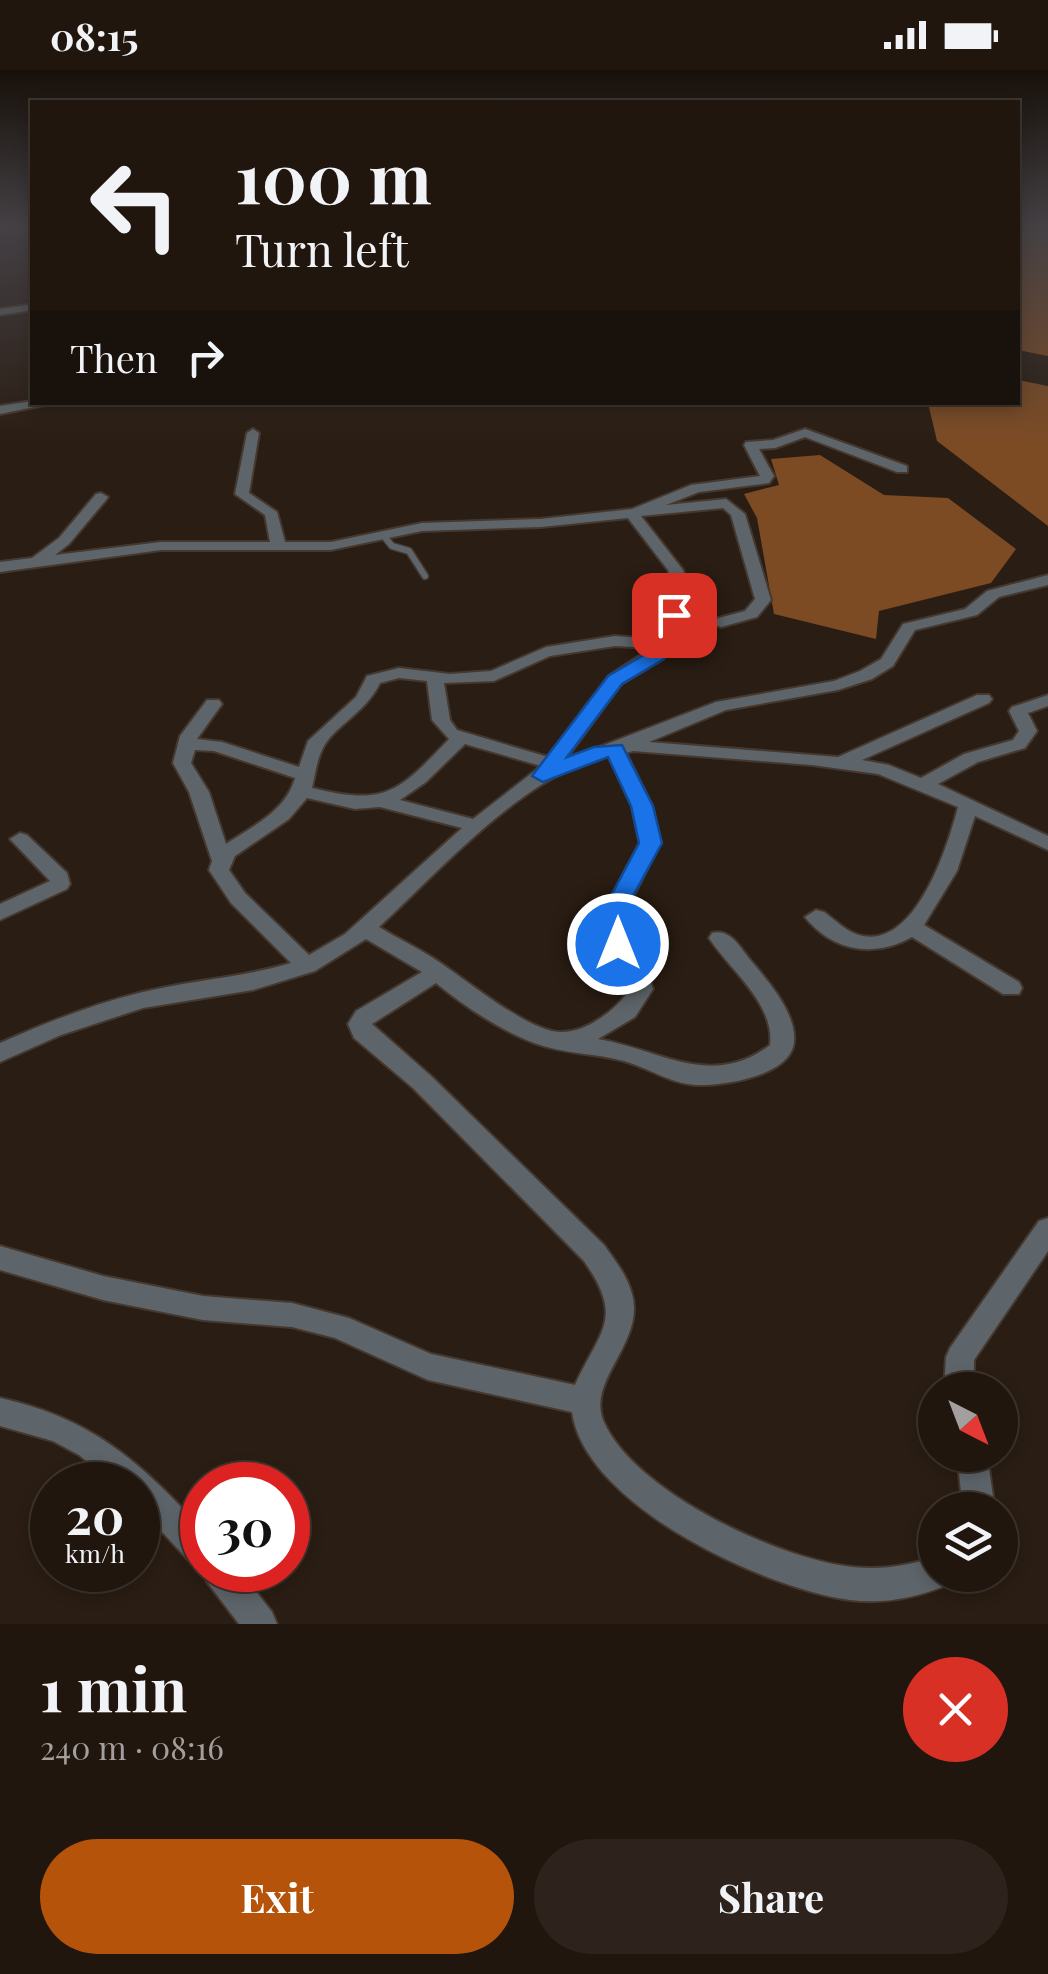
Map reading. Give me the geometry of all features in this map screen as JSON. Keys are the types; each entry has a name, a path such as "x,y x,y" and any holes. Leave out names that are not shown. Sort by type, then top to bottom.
{"street":[{"path":"0,312 28,308"},
{"path":"0,410 33,405"},
{"path":"252,432 242,494 267,506 276,516 278,547"},
{"path":"632,514 696,488 764,480 767,476 752,445 775,444 805,432 902,469"},
{"path":"33,565 64,540 101,497"},
{"path":"0,567 160,546 332,546 422,527 541,523 708,502 732,507 754,561 763,600 751,614 721,622"},
{"path":"0,1054 53,1029 141,1000 254,982 307,966 364,929 546,769 615,680 658,655 682,592 681,582 632,514"},
{"path":"615,749 722,706 838,685 866,676 887,662 909,627 971,612 994,594 1048,580"},
{"path":"221,859 282,815 305,784 314,744 364,700 373,680 399,672 435,678 502,675 528,658 565,649 615,642 664,644"},
{"path":"435,678 441,720 460,738 546,769 594,753 633,746 882,769 1048,844"},
{"path":"840,763 983,699"},
{"path":"922,784 971,758 1019,744 1028,731 1018,710 1048,700"},
{"path":"213,704 187,744 182,763 199,792 221,859 219,870 238,898 307,966"},
{"path":"383,802 431,770 460,738"},
{"path":"187,744 216,746 364,804 383,802 477,826"},
{"path":"559,1041 577,1039 607,1024 627,1011 642,990 636,971 607,926 650,843 642,806 615,749"},
{"path":"816,918 865,945 878,944 910,926 932,901 950,866 968,805"},
{"path":"0,913 60,884 60,878 20,840"},
{"path":"910,926 1011,988"},
{"path":"364,929 540,1036 630,1054 686,1076 757,1068 780,1050 781,1022 720,938"},
{"path":"438,972 364,1017 360,1024 362,1032 460,1119 594,1253 610,1276 620,1296 616,1340 589,1384 587,1420 607,1457 636,1487 709,1537 812,1581 874,1586 918,1582"},
{"path":"959,1372 960,1358 1048,1229"},
{"path":"0,1258 103,1288 204,1308 292,1314 339,1327 428,1367 588,1402"},
{"path":"0,1412 65,1428 120,1464 180,1528"},
{"path":"236,1592 260,1624"}],"lane":[{"path":"383,535 392,546 409,551 426,576"}],"shaded area":[{"path":"1020,298 1048,298 1048,356 1020,350"},
{"path":"1020,380 1048,386 1048,526 937,441 928,405 1020,405"},
{"path":"820,455 884,495 948,498 1016,549 991,583 879,611 876,639 774,614 757,518 744,494 779,485 771,459"}],"route":[{"path":"618,944 607,926 609,918 650,843 642,806 615,749 594,753 543,776 615,680 658,655 674,615"}]}
